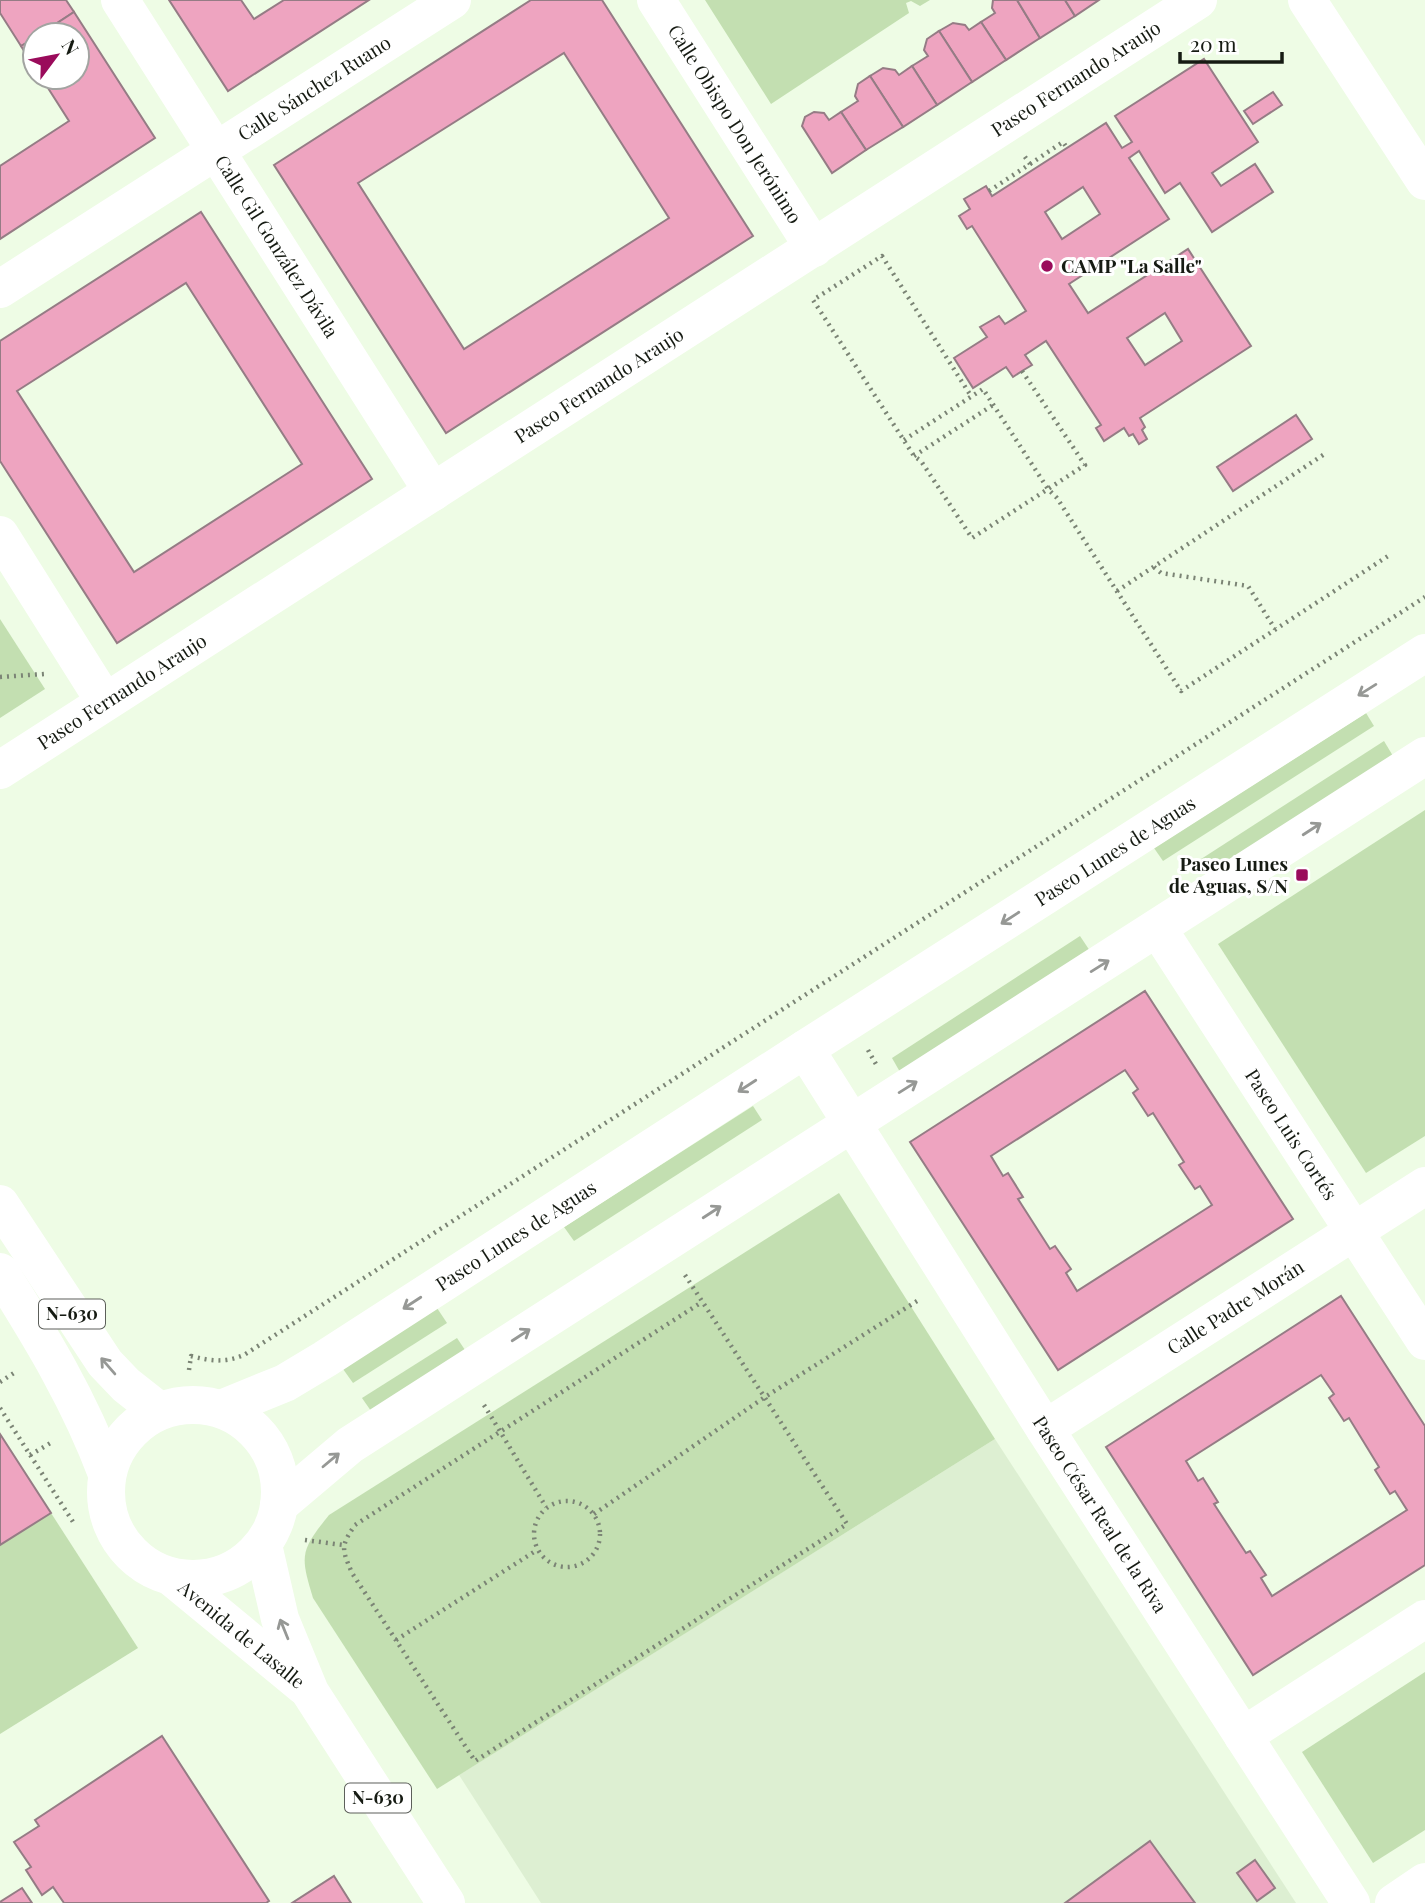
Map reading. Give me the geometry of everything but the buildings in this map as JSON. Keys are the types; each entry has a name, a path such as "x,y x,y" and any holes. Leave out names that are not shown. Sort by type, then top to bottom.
{"main road":[{"name":"Calle Gil González Dávila","path":"120,0 433,492"},
{"name":"Calle Sánchez Ruano","path":"0,289 452,0"},
{"name":"Calle Obispo Don Jerónimo","path":"656,0 814,248"},
{"name":"Paseo Fernando Araujo","path":"0,770 1198,0"},
{"path":"1307,0 1425,181"},
{"path":"0,536 106,702"},
{"name":"Paseo Lunes de Aguas","path":"221,1409 285,1383 325,1359 1425,653"},
{"path":"279,1504 350,1445 1425,756"},
{"name":"Paseo Luis Cortés","path":"1158,929 1425,1341"},
{"path":"805,1049 850,1124"},
{"name":"Paseo César Real de la Riva","path":"850,1124 1351,1903"},
{"name":"Calle Padre Morán","path":"1045,1429 1425,1186"},
{"name":"N-630","path":"0,1204 105,1363 126,1385 159,1411"},
{"name":"N-630","path":"0,1272 61,1372 91,1431 107,1474 106,1501 109,1514 127,1551 148,1568 173,1578 206,1579 238,1567 263,1545 274,1526 279,1504 276,1465 255,1430 221,1409 201,1404 180,1405 159,1411 125,1436 107,1474"},
{"name":"Avenida de Lasalle","path":"263,1545 280,1619 310,1692 446,1903"},
{"name":"Avenida de Lasalle","path":"173,1578 310,1692"},
{"path":"1243,1736 1425,1619"},
{"path":"1394,1903 1425,1882"}],"path":[{"path":"989,191 1063,142 1067,148"},
{"path":"1020,149 1030,164"},
{"path":"971,396 882,256 813,300 914,456 921,461 972,538 1085,465 1022,371"},
{"path":"904,440 983,389 1181,691 1388,556"},
{"path":"914,456 993,405"},
{"path":"1117,592 1326,453"},
{"path":"1154,567 1161,573 1248,586 1275,629"},
{"path":"189,1370 191,1356 211,1361 232,1360 244,1355 1425,597"},
{"path":"0,677 46,673"},
{"path":"685,1275 847,1524 475,1760 352,1573 342,1551 343,1545 355,1525 702,1302"},
{"path":"594,1514 765,1398 917,1301"},
{"path":"0,1382 26,1366"},
{"path":"484,1405 547,1507"},
{"path":"0,1408 75,1525"},
{"path":"30,1455 61,1436"},
{"path":"571,1501 584,1505 594,1514 600,1528 599,1544 591,1558 578,1566 562,1567 548,1562 537,1549 533,1534 537,1519 547,1507 558,1502 571,1501"},
{"path":"305,1540 343,1545"},
{"path":"396,1640 537,1549"}],"shaded area":[{"path":"705,0 930,0 920,6 911,1 906,3 909,13 771,104"},
{"path":"0,619 45,689 0,718"},
{"path":"1366,713 1374,726 1163,861 1154,848"},
{"path":"1384,741 1393,756 1207,875 1198,861"},
{"path":"1425,810 1425,1136 1366,1173 1218,944"},
{"path":"1080,936 1090,951 900,1072 892,1058"},
{"path":"753,1106 762,1120 574,1241 564,1227"},
{"path":"839,1193 995,1439 437,1789 313,1598 305,1562 305,1554 312,1537 329,1515"},
{"path":"437,1308 447,1323 353,1383 343,1369"},
{"path":"457,1338 465,1350 371,1411 362,1398"},
{"path":"995,1439 1296,1903 541,1903 459,1775"},
{"path":"51,1513 138,1648 0,1734 0,1545"},
{"path":"1425,1672 1425,1830 1373,1863 1302,1752"}],"place":[{"name":"CAMP \"La Salle\"","path":"1047,266"},
{"name":"Paseo Lunes de Aguas, S/N","path":"1302,875"}]}
